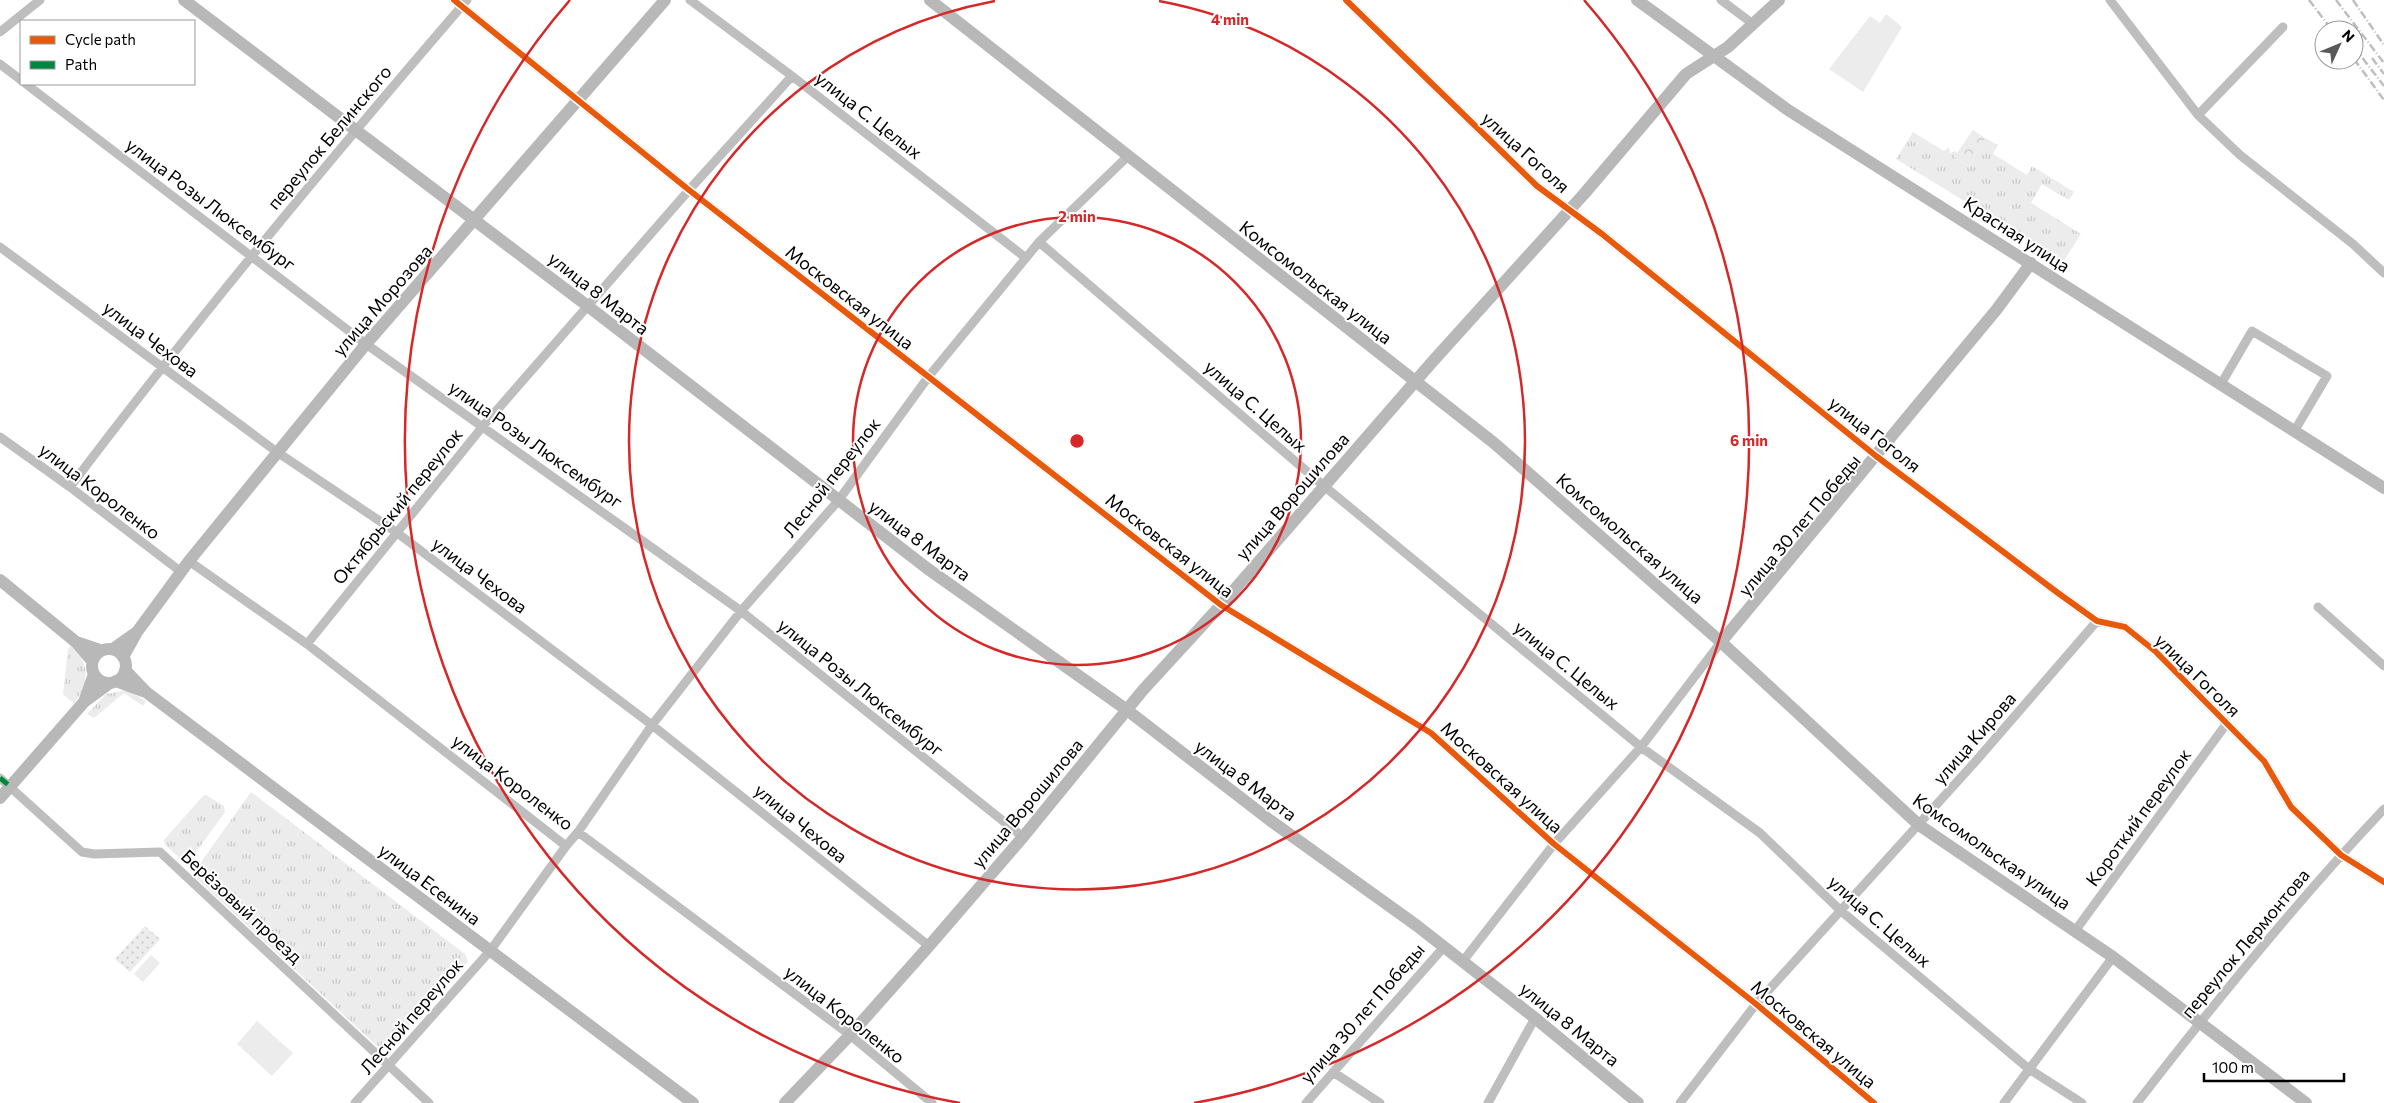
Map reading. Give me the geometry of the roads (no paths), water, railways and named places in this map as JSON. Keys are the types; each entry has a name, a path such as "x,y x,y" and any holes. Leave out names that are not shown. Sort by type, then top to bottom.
{"main road":[{"name":"улица 8 Марта","path":"184,0 589,307 838,501 936,574 1127,710 1271,821 1463,961 1638,1103"},
{"name":"улица Морозова","path":"136,632 180,572 366,344 665,0"},
{"name":"Комсомольская улица","path":"930,0 1127,157 1494,443 1721,642 1919,825 2113,957 2306,1103"},
{"name":"Красная улица","path":"1637,0 1788,110 2384,488"},
{"name":"улица Ворошилова","path":"850,1035 1023,837 1127,710 1221,605 1414,382 1570,210 1686,74 1714,56 1779,0"},
{"name":"улица 30 лет Победы","path":"1721,642 1876,456 1996,309 2031,263"},
{"path":"0,580 76,642 95,662 104,682 113,682 146,692"},
{"path":"84,702 95,662 136,632"},
{"path":"0,798 84,702 113,682 124,664 136,632"},
{"path":"113,649 146,692"},
{"name":"улица Есенина","path":"146,692 693,1103"},
{"path":"785,1103 850,1035"}],"street":[{"path":"0,32 40,0"},
{"name":"Московская улица","path":"454,0 464,3 578,101 689,190 1221,605 1431,733 1554,844 1756,1004 1874,1103"},
{"name":"улица С. Целых","path":"690,0 792,76 1026,258"},
{"name":"улица Гоголя","path":"1346,0 1536,186 1570,210 1876,456 2098,621 2125,628 2155,651 2264,761 2291,807 2340,855 2384,882"},
{"path":"1721,0 1753,24"},
{"path":"2110,0 2198,115 2240,155 2352,244 2384,274"},
{"name":"переулок Белинского","path":"70,487 160,367 251,255 464,3"},
{"path":"2198,115 2282,26"},
{"path":"0,64 20,79"},
{"name":"Октябрьский переулок","path":"307,644 483,426 589,307 689,190 792,76"},
{"name":"улица Розы Люксембург","path":"27,85 366,344 741,611 1023,837"},
{"name":"Лесной переулок","path":"578,832 652,725 741,611 838,501 929,376 1039,242 1127,157"},
{"name":"улица С. Целых","path":"1039,242 1324,486 1641,747 1760,833 1840,910 2029,1069 2082,1103"},
{"name":"улица Чехова","path":"0,247 277,452 396,532 652,725 929,946"},
{"path":"2220,384 2252,331 2327,376 2295,430"},
{"name":"улица Короленко","path":"0,437 70,487 180,572"},
{"name":"улица Короленко","path":"189,561 307,644 566,846 578,832 850,1035 932,1103"},
{"path":"2318,606 2384,666"},
{"name":"улица Кирова","path":"1680,1103 1756,1004 1919,825 2098,621"},
{"name":"улица 30 лет Победы","path":"1463,961 1554,844 1641,747 1721,642"},
{"name":"Короткий переулок","path":"2075,931 2227,723"},
{"name":"Берёзовый проезд","path":"0,778 82,852 94,854 160,852 429,1103"},
{"name":"переулок Лермонтова","path":"2137,1103 2199,1022 2340,855 2384,809"},
{"name":"Лесной переулок","path":"355,1103 490,951 566,846"},
{"name":"улица 30 лет Победы","path":"1306,1103 1444,947"},
{"path":"2004,1103 2113,957"},
{"path":"1488,1103 1535,1018"},
{"path":"1333,1072 1380,1103"}],"railway":[{"path":"2309,0 2324,20"},
{"path":"2336,0 2384,63"},
{"path":"2353,0 2384,45"},
{"path":"2372,58 2384,74"},
{"path":"2364,60 2384,86"},
{"path":"2362,70 2384,100"}]}
